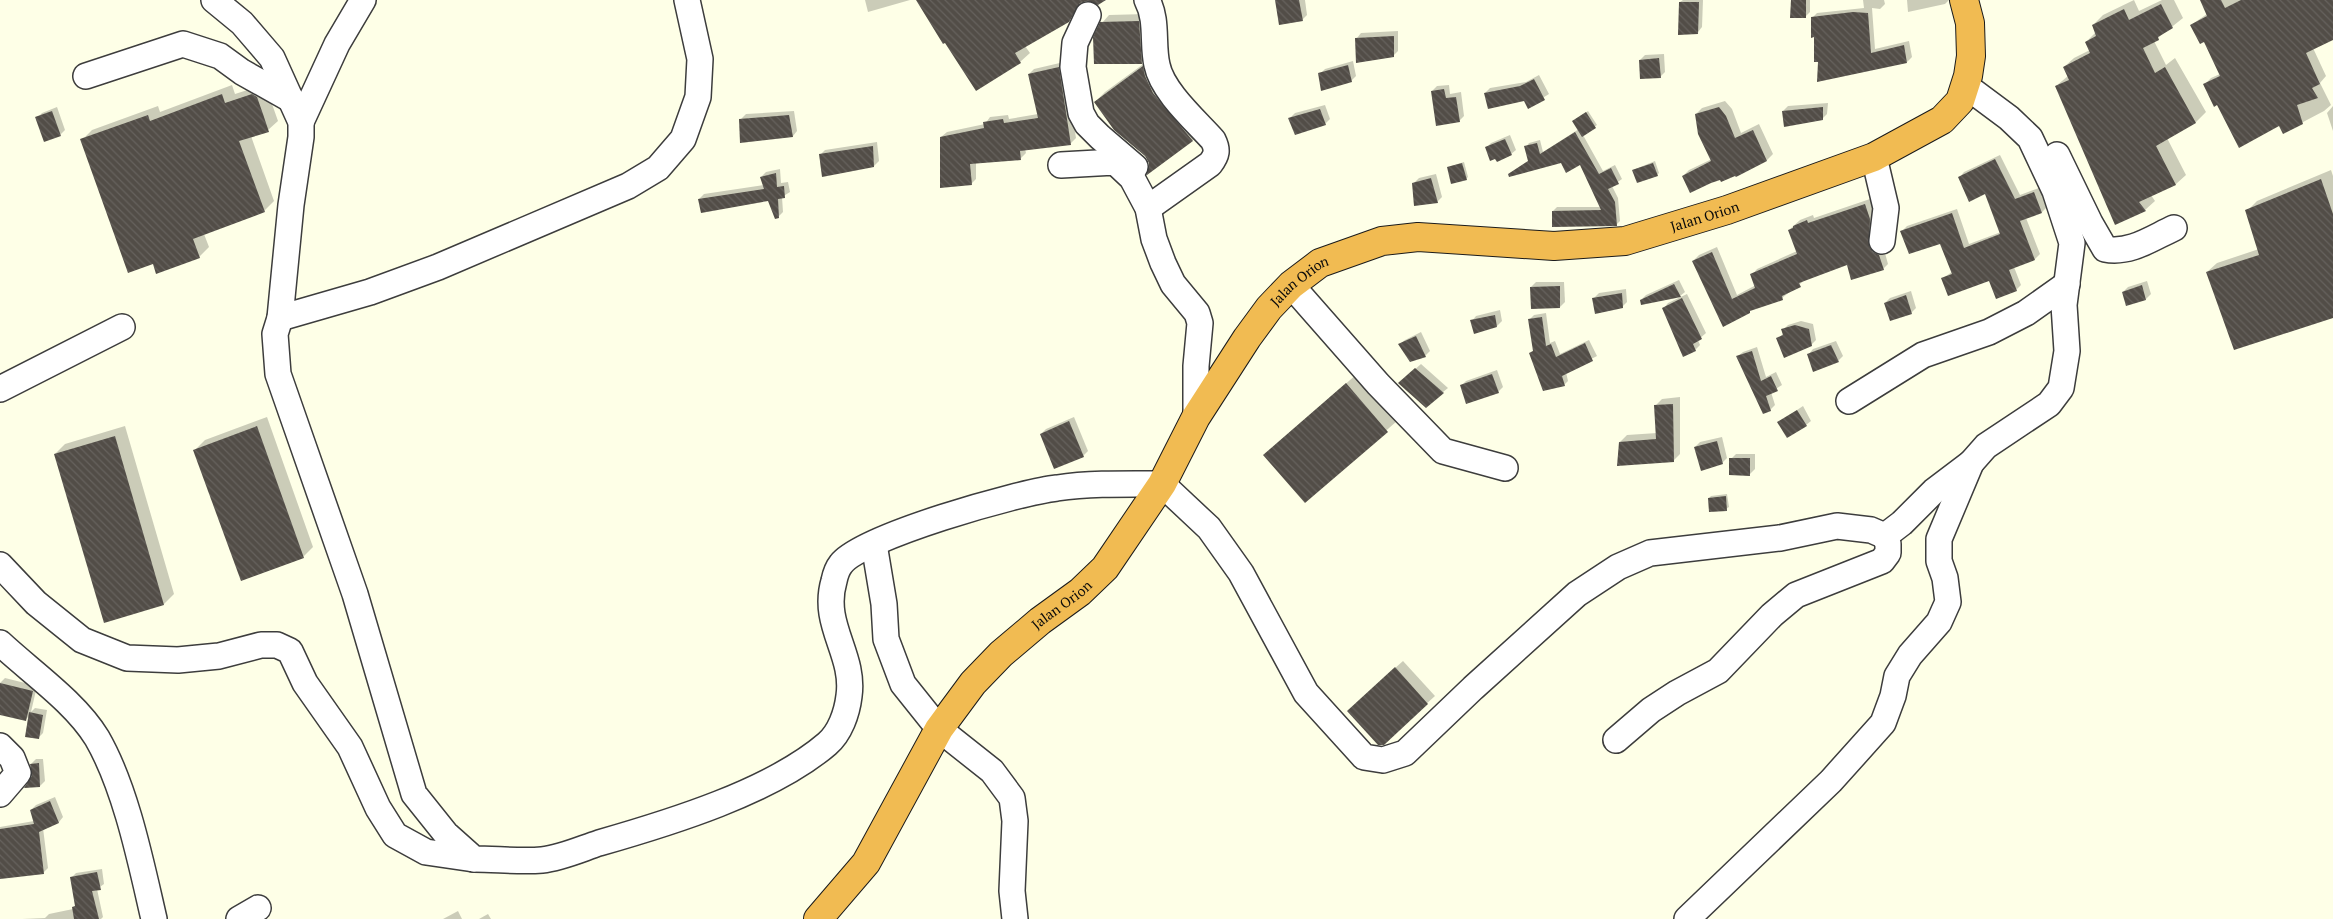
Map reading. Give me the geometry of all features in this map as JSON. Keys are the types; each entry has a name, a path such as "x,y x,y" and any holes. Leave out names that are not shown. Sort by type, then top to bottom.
{"highway":[{"name":"Jalan Orion","path":"818,919 866,863 939,729 973,683 1001,654 1040,621 1080,592 1105,568 1162,484 1196,417 1247,338 1269,308 1291,285 1320,263 1382,241 1418,237 1554,246 1625,241 1727,210 1874,157 1942,120 1960,101 1967,81 1970,23 1964,0"}],"street":[{"path":"214,0 242,24 272,58 296,111 301,137 288,230 280,318 274,334 278,374 355,594 414,794 446,834 474,859"},
{"path":"296,111 363,0"},
{"path":"280,318 370,292 438,266 628,186 658,168 683,139 698,97 700,59 687,0"},
{"path":"1144,201 1210,164 1215,158 1217,147 1162,81 1157,66 1154,26 1147,0"},
{"path":"1088,15 1076,44 1073,67 1081,113 1094,130 1132,162 1141,174 1144,201 1154,239 1163,263 1173,284 1197,313 1200,323 1196,366 1196,417"},
{"path":"86,76 184,44 220,56 296,111"},
{"path":"1967,81 2053,145 2105,249 2115,251 2130,249 2174,228"},
{"path":"1885,536 1902,523 1934,491 1971,463 1986,446 2049,404 2061,388 2066,351 2064,305 2072,243 2055,190 2030,138 1967,81"},
{"path":"1874,157 1886,208 1882,241"},
{"path":"1060,165 1115,162 1132,178 1144,201"},
{"path":"1849,401 1923,355 1989,332 2026,313 2067,284"},
{"path":"1291,285 1378,384 1443,451 1505,468"},
{"path":"0,389 122,327"},
{"path":"1688,919 1831,781 1883,722 1893,696 1897,676 1910,655 1940,622 1948,602 1945,578 1939,561 1939,539 1971,463"},
{"path":"0,565 36,603 82,640 127,658 219,656 260,646 277,645 290,651 306,683 350,747 378,808 395,835 426,852 474,859 543,860 644,830 737,796 798,765 829,743 844,720 850,694 847,664 832,624 830,595 840,564 855,552 943,516 1056,488 1118,484 1162,484 1209,528 1241,573 1306,693 1364,757 1383,760 1405,753 1472,688 1577,594 1618,567 1650,553 1780,538 1837,526 1871,530 1885,536 1888,544 1888,553 1882,561 1796,595 1772,615 1718,671 1677,693 1651,710 1616,740"},
{"path":"874,544 884,604 886,639 903,684 913,699 939,729 992,771 1012,798 1015,821 1012,891 1015,919"},
{"path":"0,642 25,667 61,695 96,737 112,767 135,839 154,919"},
{"path":"0,746 12,758 18,773 0,794"}],"building":[{"path":"916,0 1106,0 1098,5 1087,1 1080,3 1069,22 1015,53 1021,63 976,91 945,43 943,44"},
{"path":"1275,0 1299,0 1303,21 1279,25"},
{"path":"1791,0 1806,0 1806,18 1790,18"},
{"path":"2200,0 2221,0 2225,8 2241,0 2333,0 2333,40 2306,53 2320,84 2312,88 2318,98 2297,105 2303,124 2283,134 2279,126 2239,148 2217,105 2214,107 2203,84 2220,76 2204,42 2200,44 2190,25 2207,16"},
{"path":"1679,2 1699,2 1698,34 1678,35"},
{"path":"2161,4 2173,28 2158,37 2159,40 2143,48 2155,73 2165,67 2196,123 2156,146 2176,185 2139,202 2146,211 2115,225 2055,86 2069,80 2063,67 2090,53 2085,42 2096,36 2092,25 2124,9 2129,20"},
{"path":"1853,12 1868,13 1871,53 1904,45 1907,63 1817,82 1818,62 1814,62 1814,37 1811,38 1811,17"},
{"path":"1139,21 1142,64 1094,64 1093,37 1100,22"},
{"path":"1394,36 1394,57 1356,63 1355,38"},
{"path":"1659,58 1661,78 1640,79 1639,60"},
{"path":"1348,65 1352,82 1321,91 1318,73"},
{"path":"1143,66 1145,76 1153,93 1193,141 1147,175 1149,163 1145,156 1114,130 1094,102"},
{"path":"1059,67 1071,145 1020,151 1021,160 970,164 972,185 940,188 940,137 984,128 983,122 1003,119 1004,123 1038,118 1028,74"},
{"path":"1534,79 1545,100 1528,109 1524,101 1488,109 1484,93 1520,86"},
{"path":"1444,89 1446,98 1456,97 1460,122 1436,126 1431,91"},
{"path":"222,94 225,103 252,94 257,97 269,132 239,141 265,212 193,239 200,258 156,274 153,264 128,273 80,139 148,115 150,121"},
{"path":"1719,107 1726,116 1735,138 1753,130 1767,161 1736,177 1711,183 1690,193 1682,176 1711,161 1698,134 1695,114"},
{"path":"1823,107 1823,120 1784,127 1782,111"},
{"path":"1320,109 1326,125 1295,135 1288,118"},
{"path":"52,111 61,136 44,142 35,117"},
{"path":"1586,112 1596,128 1582,137 1572,121"},
{"path":"789,115 793,137 740,143 739,119"},
{"path":"1575,132 1599,174 1611,168 1619,184 1608,189 1615,202 1617,226 1552,227 1552,211 1601,210 1580,165 1566,173 1561,163 1509,177 1508,174 1528,161 1524,146 1537,143 1540,154"},
{"path":"1505,139 1512,155 1497,162 1495,159 1490,161 1485,147"},
{"path":"873,146 874,167 822,177 819,154"},
{"path":"1995,159 2015,199 2034,192 2042,213 2020,221 2035,260 2009,270 2017,291 1996,299 1989,281 1948,296 1941,278 1952,274 1940,244 1909,254 1900,231 1952,213 1964,248 2000,234 1985,194 1969,202 1958,177"},
{"path":"1462,163 1467,180 1451,184 1447,167"},
{"path":"1653,163 1658,176 1637,183 1632,170"},
{"path":"776,173 777,187 784,186 785,198 778,199 779,218 775,219 768,201 701,213 698,199 764,189 760,177"},
{"path":"1431,178 1438,203 1414,206 1412,183"},
{"path":"2321,179 2333,214 2333,318 2234,350 2206,272 2259,255 2245,210"},
{"path":"1865,204 1870,219 1869,246 1873,252 1879,255 1884,270 1851,280 1847,265 1799,283 1801,287 1782,296 1783,300 1750,311 1750,313 1723,327 1692,261 1712,252 1732,299 1755,288 1750,274 1797,254 1788,230 1793,228 1793,226 1807,220 1808,223"},
{"path":"1674,284 1681,297 1641,305 1640,300"},
{"path":"2142,285 2146,300 2126,306 2122,292"},
{"path":"1560,286 1560,308 1531,309 1530,287"},
{"path":"1622,293 1623,308 1595,314 1592,298"},
{"path":"1906,295 1912,314 1890,321 1884,303"},
{"path":"1682,298 1702,339 1693,344 1696,351 1683,357 1662,308"},
{"path":"1495,315 1497,327 1474,334 1470,320"},
{"path":"1542,317 1546,346 1551,344 1556,357 1585,343 1593,361 1562,376 1565,386 1543,391 1529,353 1533,351 1528,319"},
{"path":"1795,325 1809,329 1812,346 1784,358 1776,338 1783,335 1781,329"},
{"path":"1416,336 1426,357 1410,362 1398,344"},
{"path":"1831,345 1839,362 1813,372 1807,354"},
{"path":"1752,351 1761,381 1771,376 1778,391 1766,396 1771,411 1763,414 1736,356"},
{"path":"1415,368 1444,393 1426,408 1398,383"},
{"path":"1492,374 1499,393 1466,404 1460,385"},
{"path":"1346,383 1388,432 1305,503 1263,455"},
{"path":"1673,404 1674,462 1617,466 1619,442 1656,439 1654,405"},
{"path":"1797,410 1807,426 1787,438 1777,422"},
{"path":"1069,421 1084,457 1054,469 1040,434"},
{"path":"257,426 304,558 241,581 193,450"},
{"path":"115,436 164,605 104,623 54,454"},
{"path":"1717,441 1723,464 1701,471 1694,447"},
{"path":"1729,458 1750,458 1750,476 1729,475"},
{"path":"1726,496 1727,511 1709,512 1708,498"},
{"path":"1395,667 1428,704 1384,745 1378,745 1347,711"},
{"path":"0,683 33,691 26,721 0,715"},
{"path":"29,712 43,715 39,739 25,737"},
{"path":"39,763 40,787 24,788 32,776 30,764"},
{"path":"50,801 59,823 39,832 44,874 0,879 0,829 34,824 30,810"},
{"path":"97,872 101,890 92,891 99,919 74,919 72,907 75,906 70,877"}]}
